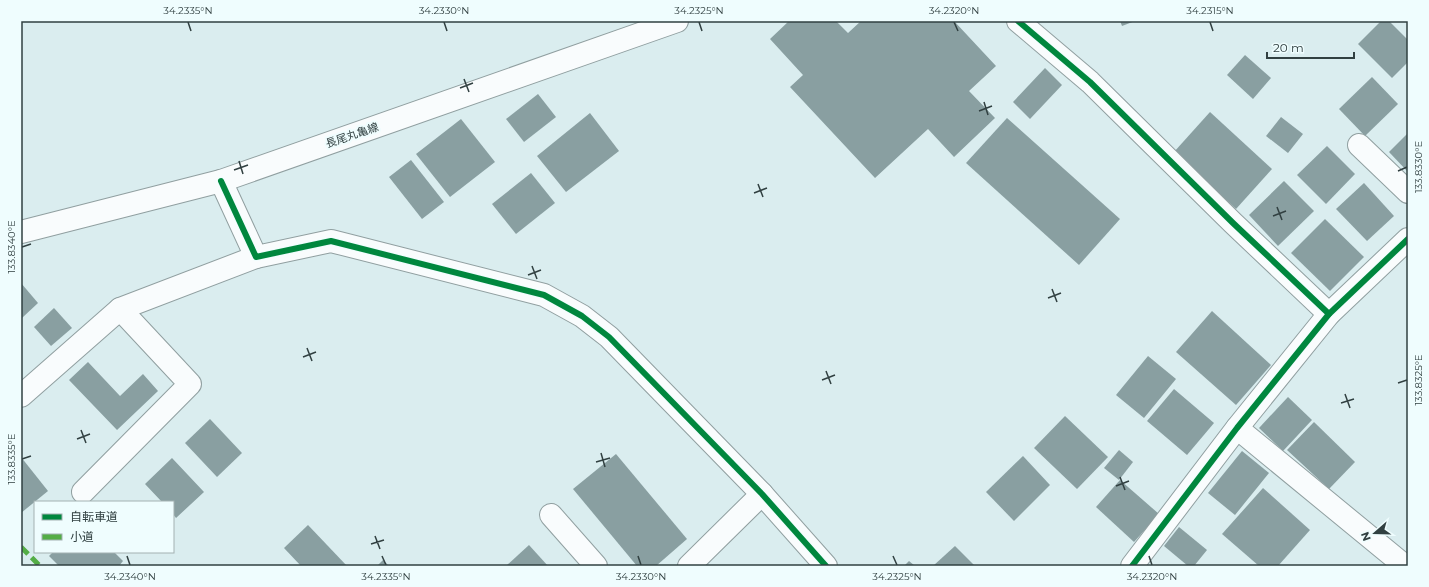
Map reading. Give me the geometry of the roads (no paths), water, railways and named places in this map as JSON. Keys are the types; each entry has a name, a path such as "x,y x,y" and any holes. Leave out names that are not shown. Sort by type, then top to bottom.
{"street":[{"name":"長尾丸亀線","path":"21,232 221,180 677,21"},
{"path":"1018,21 1090,82 1233,223 1329,314"},
{"path":"1359,145 1408,192"},
{"path":"221,180 256,257"},
{"path":"1132,566 1237,428 1329,314 1408,239"},
{"path":"21,396 120,309 256,257 331,241 544,295 582,316 609,337 762,494 826,566"},
{"path":"83,492 190,384 120,309"},
{"path":"1237,428 1405,566"},
{"path":"689,566 762,494"},
{"path":"551,515 596,566"}]}
